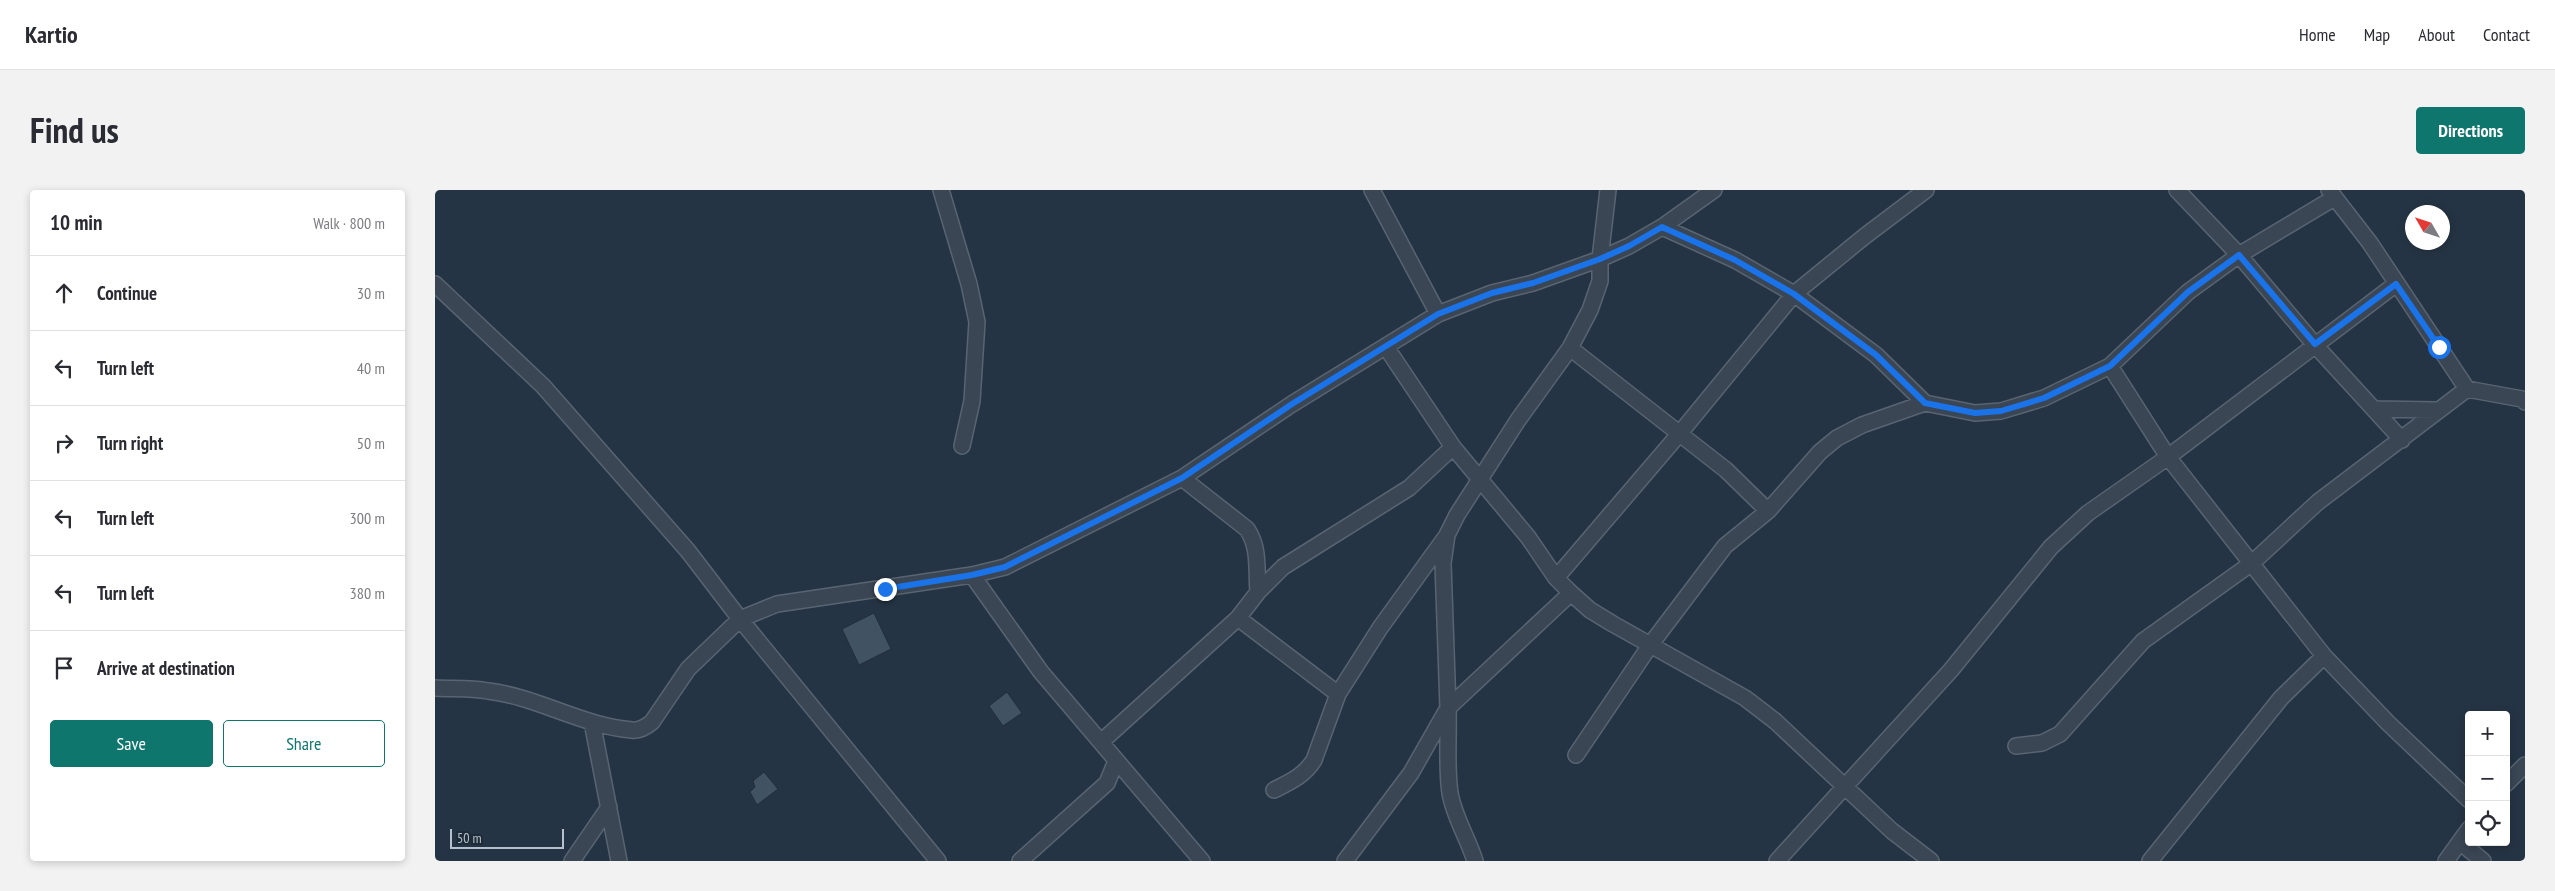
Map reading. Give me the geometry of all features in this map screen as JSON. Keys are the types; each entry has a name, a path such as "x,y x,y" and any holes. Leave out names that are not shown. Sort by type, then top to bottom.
{"street":[{"path":"941,190 969,284 977,322 972,401 962,446"},
{"path":"1371,190 1438,314"},
{"path":"1274,790 1302,775 1308,769 1314,760 1338,694 1380,628 1447,535 1457,515 1481,481 1517,420 1570,348 1590,310 1600,281 1600,259 1607,190"},
{"path":"435,688 488,691 534,701 592,722 633,730 645,728 652,722 688,669 740,619 777,604 972,575 1005,567 1182,478 1292,404 1438,314 1492,293 1533,283 1600,259 1629,246 1662,227 1714,190"},
{"path":"1556,578 1680,433 1794,294 1926,190"},
{"path":"2177,190 2239,255 2315,344 2402,440"},
{"path":"1576,755 1651,644 1725,546 1768,511 1820,452 1837,438 1862,425 1925,403 1975,413 2001,411 2044,398 2110,366 2188,292 2239,255 2332,194 2370,244 2467,389"},
{"path":"1662,227 1735,260 1794,294 1876,355 1925,403"},
{"path":"435,284 543,386 688,551 740,619 937,861"},
{"path":"1777,861 1844,785 1945,677 2051,547 2089,513 2168,457 2396,284"},
{"path":"1386,347 1453,447 1528,537 1556,578 1571,593 1590,610 1745,698 1775,722 1892,830 1931,861"},
{"path":"1570,348 1726,470 1768,511"},
{"path":"2110,366 2168,457 2207,510 2252,563 2324,656 2388,723 2465,796"},
{"path":"2016,746 2042,743 2060,734 2143,641 2252,563 2318,502 2402,440 2436,410 2467,389 2524,399"},
{"path":"2375,409 2436,410"},
{"path":"1101,742 1237,618 1257,592 1283,567 1301,554 1382,507 1409,488 1453,447"},
{"path":"1182,478 1247,529 1253,537 1256,546 1257,592"},
{"path":"1447,535 1443,563 1449,708 1450,793 1458,821 1468,839 1475,861"},
{"path":"972,575 1041,672 1199,860"},
{"path":"1345,861 1411,772 1449,708 1571,593"},
{"path":"1237,618 1338,694"},
{"path":"2150,861 2281,698 2324,656"},
{"path":"592,722 619,861"},
{"path":"1020,861 1107,783 1116,761"},
{"path":"2510,780 2525,765"},
{"path":"1107,783 1130,778"},
{"path":"573,861 609,807"},
{"path":"2446,861 2465,836"},
{"path":"2472,846 2483,861"}],"building":[{"path":"874,613 891,649 859,665 842,629"},
{"path":"1007,692 1022,713 1003,726 989,706"},
{"path":"764,772 778,789 757,805 750,792 755,787 753,781"}],"route":[{"path":"885,589 972,575 1005,567 1182,478 1292,404 1438,314 1492,293 1533,283 1600,259 1629,246 1662,227 1735,260 1794,294 1876,355 1925,403 1948,409 1975,413 2001,411 2044,398 2076,384 2110,366 2188,292 2239,255 2315,344 2396,284 2439,347"}]}
